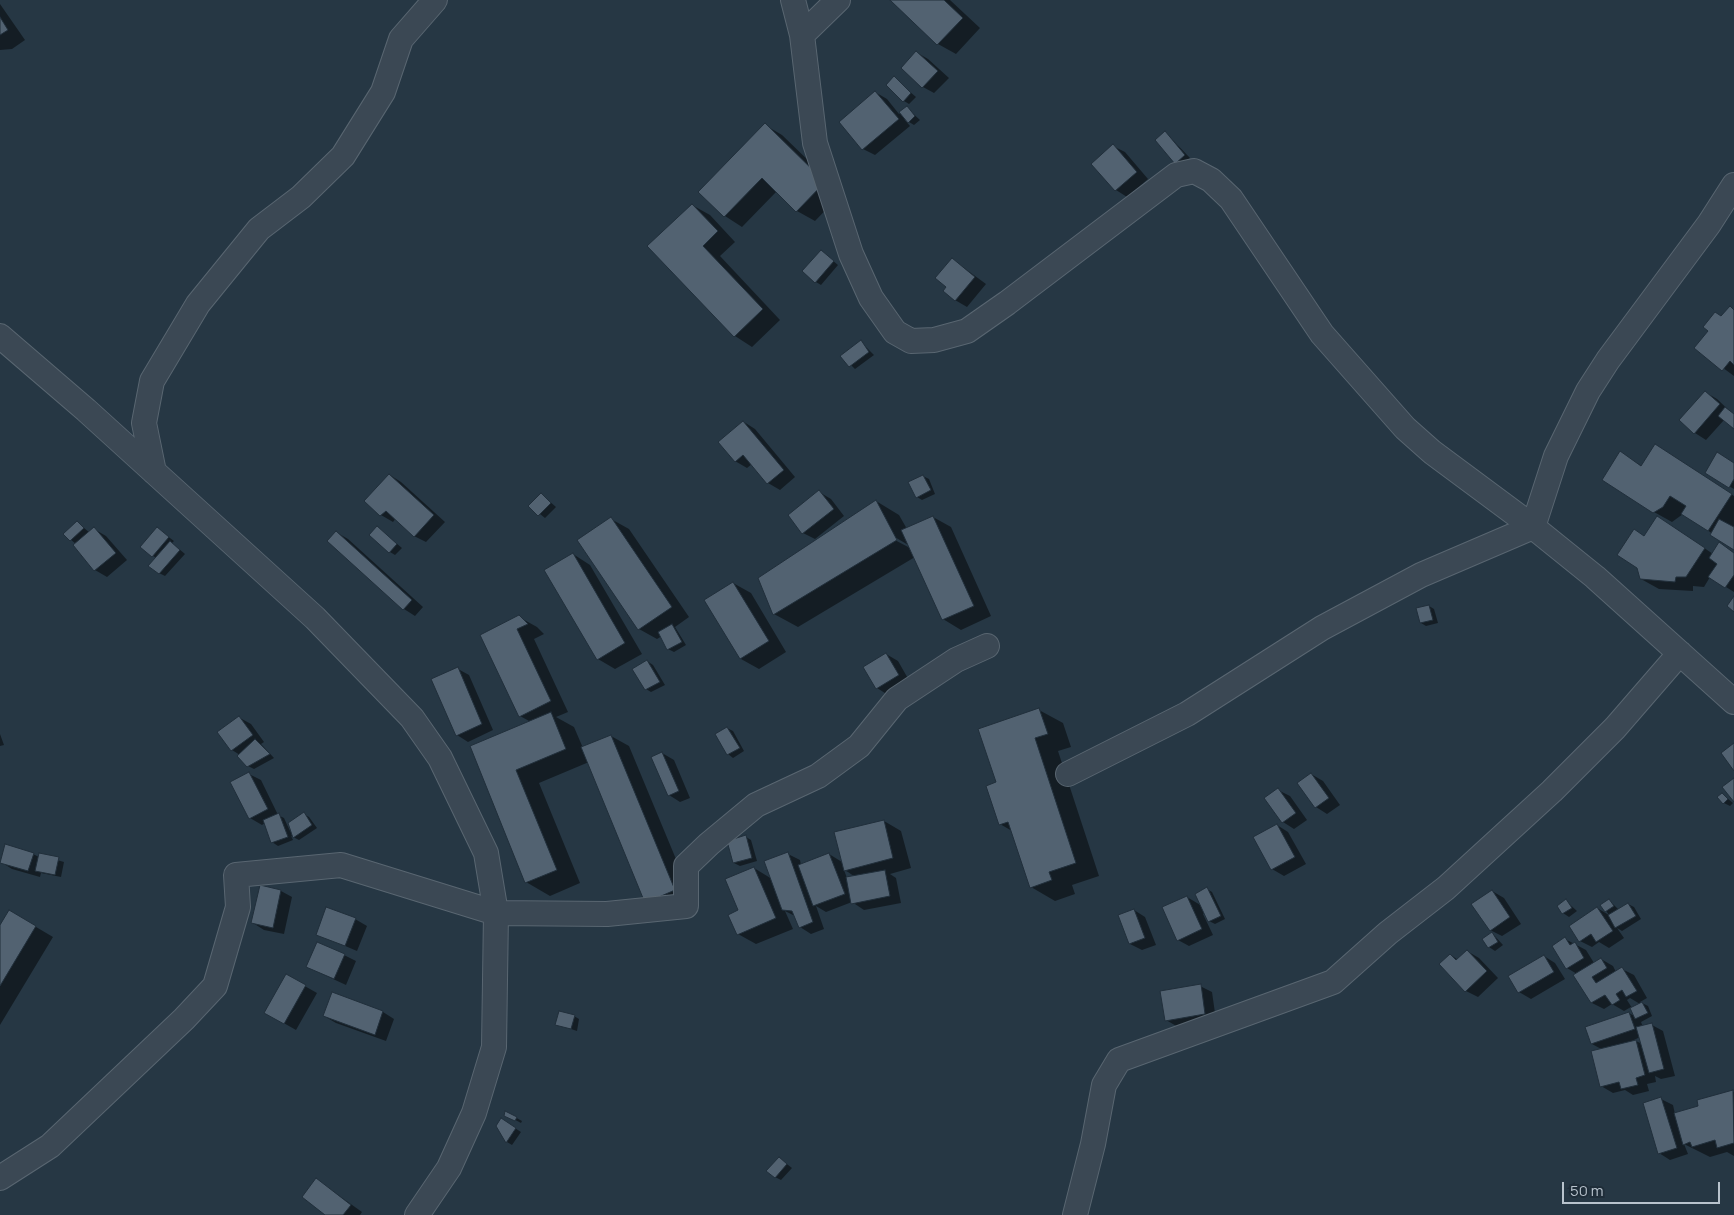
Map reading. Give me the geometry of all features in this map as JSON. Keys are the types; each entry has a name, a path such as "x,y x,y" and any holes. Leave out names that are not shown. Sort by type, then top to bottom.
{"street":[{"path":"154,472 144,423 152,381 184,327 198,304 259,229 301,197 343,156 383,92 401,39 435,0"},
{"path":"793,0 802,35 815,143 820,160 851,254 871,298 895,332 911,341 934,340 966,331 1008,303 1176,175 1194,171 1211,180 1231,198 1322,334 1405,428 1432,452 1533,527 1595,577 1734,702"},
{"path":"802,35 838,0"},
{"path":"1068,774 1188,714 1322,628 1421,574 1533,527 1556,456 1588,391 1608,360 1709,224 1734,185"},
{"path":"0,336 315,618 412,718 440,758 486,853 496,913 494,1047 474,1113 449,1168 417,1215"},
{"path":"0,1178 50,1146 184,1019 215,986 238,907 236,875 341,866 496,913 607,914 686,906 686,866 716,838 756,804 818,776 859,746 898,700 956,660 987,646"},
{"path":"1075,1215 1093,1144 1104,1086 1119,1060 1333,982 1388,933 1446,888 1552,791 1615,728 1680,653"}],"building":[{"path":"890,0 944,0 963,18 937,45"},
{"path":"0,17 8,30 0,35"},
{"path":"916,51 938,71 922,88 901,68"},
{"path":"894,76 911,93 903,102 886,85"},
{"path":"875,91 899,119 862,150 839,122"},
{"path":"907,106 915,116 908,123 899,112"},
{"path":"765,123 825,182 796,212 762,178 724,217 698,192"},
{"path":"1165,131 1185,155 1175,164 1155,140"},
{"path":"1113,144 1137,172 1115,191 1091,164"},
{"path":"692,204 718,231 703,246 763,309 734,337 647,246"},
{"path":"821,250 834,261 815,283 802,271"},
{"path":"952,258 975,277 955,301 943,291 946,287 935,278"},
{"path":"1730,306 1734,310 1734,365 1730,361 1722,371 1694,348 1708,331 1703,327 1715,312 1721,316"},
{"path":"861,340 869,352 849,367 840,356"},
{"path":"1705,391 1720,404 1694,434 1679,420"},
{"path":"1725,407 1734,414 1734,429 1718,416"},
{"path":"743,421 784,470 767,484 743,455 735,462 718,442"},
{"path":"1655,444 1732,494 1708,531 1681,514 1686,506 1670,496 1663,507 1653,513 1602,480 1620,451 1641,466"},
{"path":"1717,452 1734,463 1734,479 1729,488 1705,473"},
{"path":"389,474 434,515 414,537 386,511 380,516 364,501"},
{"path":"923,475 931,490 916,498 908,482"},
{"path":"819,490 834,509 802,534 788,515"},
{"path":"541,493 551,503 538,516 528,506"},
{"path":"876,500 897,540 773,615 758,578"},
{"path":"933,516 974,606 942,620 901,530"},
{"path":"1657,516 1705,548 1686,577 1676,577 1675,582 1640,579 1637,568 1617,555 1634,529 1644,536"},
{"path":"611,517 672,607 638,630 577,540"},
{"path":"1719,519 1734,527 1734,550 1710,535"},
{"path":"77,521 84,528 70,541 63,534"},
{"path":"377,526 397,544 389,553 369,535"},
{"path":"94,527 116,553 94,571 73,545"},
{"path":"157,527 169,537 152,557 140,547"},
{"path":"336,531 412,600 403,610 327,541"},
{"path":"170,541 180,550 159,574 148,566"},
{"path":"1719,542 1734,553 1734,575 1725,588 1708,577 1717,564 1709,558"},
{"path":"573,553 625,643 597,660 544,570"},
{"path":"733,582 769,641 740,659 704,600"},
{"path":"1734,596 1734,612 1727,606"},
{"path":"1429,605 1433,620 1420,623 1416,608"},
{"path":"519,615 528,624 517,629 551,701 519,717 480,635"},
{"path":"672,624 682,642 667,650 658,632"},
{"path":"886,653 899,675 876,689 863,667"},
{"path":"647,660 660,682 645,690 632,669"},
{"path":"458,667 482,724 456,736 431,679"},
{"path":"1039,708 1048,734 1035,738 1076,863 1049,872 1052,880 1030,888 1008,822 999,825 986,786 996,782 978,729"},
{"path":"551,712 566,749 516,770 557,870 525,883 470,746"},
{"path":"239,716 253,735 231,751 217,732"},
{"path":"727,727 740,748 727,755 715,734"},
{"path":"611,735 675,890 645,903 581,747"},
{"path":"255,739 270,754 247,767 237,756"},
{"path":"1734,743 1734,771 1721,753"},
{"path":"662,752 679,791 668,796 651,757"},
{"path":"249,772 268,809 249,819 230,782"},
{"path":"1311,773 1329,798 1315,808 1297,783"},
{"path":"1734,778 1734,802 1722,787"},
{"path":"1278,788 1296,813 1282,823 1264,798"},
{"path":"1722,793 1728,799 1723,804 1717,797"},
{"path":"304,812 312,825 293,838 288,823"},
{"path":"279,813 288,837 271,843 263,820"},
{"path":"884,820 893,858 844,871 834,832"},
{"path":"1277,824 1295,857 1271,870 1253,837"},
{"path":"746,835 752,858 733,863 727,841"},
{"path":"5,844 34,853 28,871 0,863"},
{"path":"788,852 813,922 799,928 792,911 782,910 764,861"},
{"path":"39,853 59,857 55,875 35,871"},
{"path":"829,853 845,894 813,906 798,865"},
{"path":"754,867 776,918 737,935 728,915 738,910 725,879"},
{"path":"885,870 890,896 851,904 846,877"},
{"path":"260,885 281,890 273,928 251,923"},
{"path":"1207,887 1221,916 1208,922 1195,894"},
{"path":"1492,890 1510,917 1490,931 1471,904"},
{"path":"1187,896 1202,929 1177,941 1162,907"},
{"path":"1566,899 1572,908 1562,914 1557,906"},
{"path":"1609,899 1614,906 1605,912 1600,905"},
{"path":"1628,903 1636,916 1615,928 1608,915"},
{"path":"326,907 356,918 345,946 316,935"},
{"path":"1597,907 1613,931 1596,942 1591,934 1579,942 1569,926"},
{"path":"1134,909 1145,938 1129,944 1118,915"},
{"path":"9,910 36,926 0,986 0,925"},
{"path":"1492,932 1498,942 1488,948 1482,939"},
{"path":"1565,937 1570,945 1575,942 1584,958 1566,969 1552,946"},
{"path":"317,942 345,954 334,979 306,967"},
{"path":"1467,950 1487,971 1465,992 1439,964 1450,954 1456,960"},
{"path":"1544,955 1554,972 1518,993 1508,976"},
{"path":"1601,958 1607,968 1592,977 1596,983 1622,967 1637,991 1626,997 1622,990 1616,994 1620,1000 1612,1005 1605,995 1591,1003 1573,975"},
{"path":"286,974 306,985 284,1024 264,1013"},
{"path":"1201,984 1205,1014 1165,1021 1160,991"},
{"path":"332,992 383,1011 375,1035 323,1016"},
{"path":"1642,1002 1648,1013 1635,1019 1630,1008"},
{"path":"559,1011 575,1015 571,1029 555,1025"},
{"path":"1629,1012 1635,1029 1591,1044 1585,1027"},
{"path":"1652,1023 1664,1069 1649,1073 1636,1027"},
{"path":"1636,1040 1645,1075 1636,1078 1638,1085 1621,1089 1619,1082 1600,1087 1591,1051"},
{"path":"1733,1090 1734,1143 1717,1148 1715,1140 1692,1147 1690,1142 1683,1145 1674,1113 1698,1106 1697,1100"},
{"path":"1661,1097 1677,1148 1658,1154 1643,1103"},
{"path":"505,1111 517,1117 515,1121 504,1116"},
{"path":"501,1118 516,1128 506,1143 496,1126"},
{"path":"779,1157 787,1164 775,1178 766,1171"},
{"path":"316,1178 351,1205 343,1215 325,1215 302,1197"}]}
